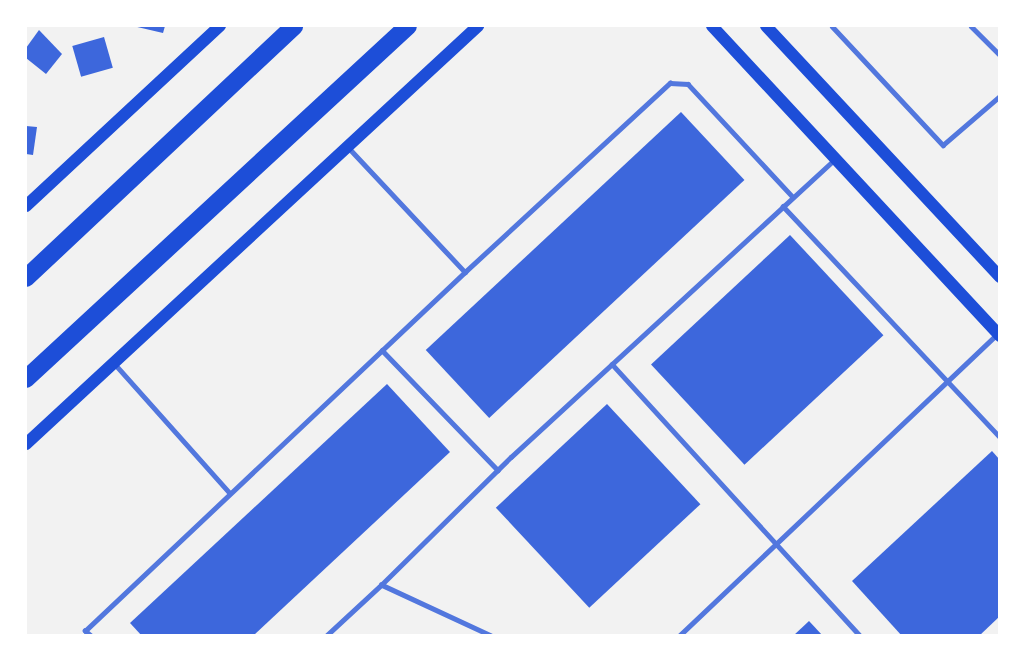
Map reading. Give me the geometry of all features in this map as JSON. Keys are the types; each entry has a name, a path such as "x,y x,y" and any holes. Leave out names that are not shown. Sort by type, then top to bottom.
{"highway":[{"path":"26,278 294,26"},
{"path":"26,379 408,26"}],"main road":[{"path":"26,206 220,26"},
{"path":"26,444 478,26"},
{"path":"712,26 999,334"},
{"path":"766,26 999,277"}],"lane":[{"path":"832,26 943,145 999,96"},
{"path":"971,26 999,55"},
{"path":"91,636 85,631 465,272 670,83 688,84 793,197"},
{"path":"347,146 465,272"},
{"path":"326,636 498,470 835,159"},
{"path":"783,206 999,437"},
{"path":"679,636 999,334"},
{"path":"382,350 498,470"},
{"path":"114,362 230,493"},
{"path":"612,364 860,636"},
{"path":"381,585 491,636"}],"building":[{"path":"133,26 165,26 163,33"},
{"path":"39,30 62,54 46,74 26,58 26,48"},
{"path":"104,37 113,68 81,77 72,46"},
{"path":"681,112 744,180 489,418 426,350"},
{"path":"26,126 37,127 33,155 26,154"},
{"path":"790,235 883,335 744,465 651,365"},
{"path":"387,384 450,452 253,636 142,636 130,623"},
{"path":"607,404 700,504 589,608 496,508"},
{"path":"992,451 1000,460 1000,616 979,636 902,636 852,581"},
{"path":"809,621 823,636 793,636"}]}
